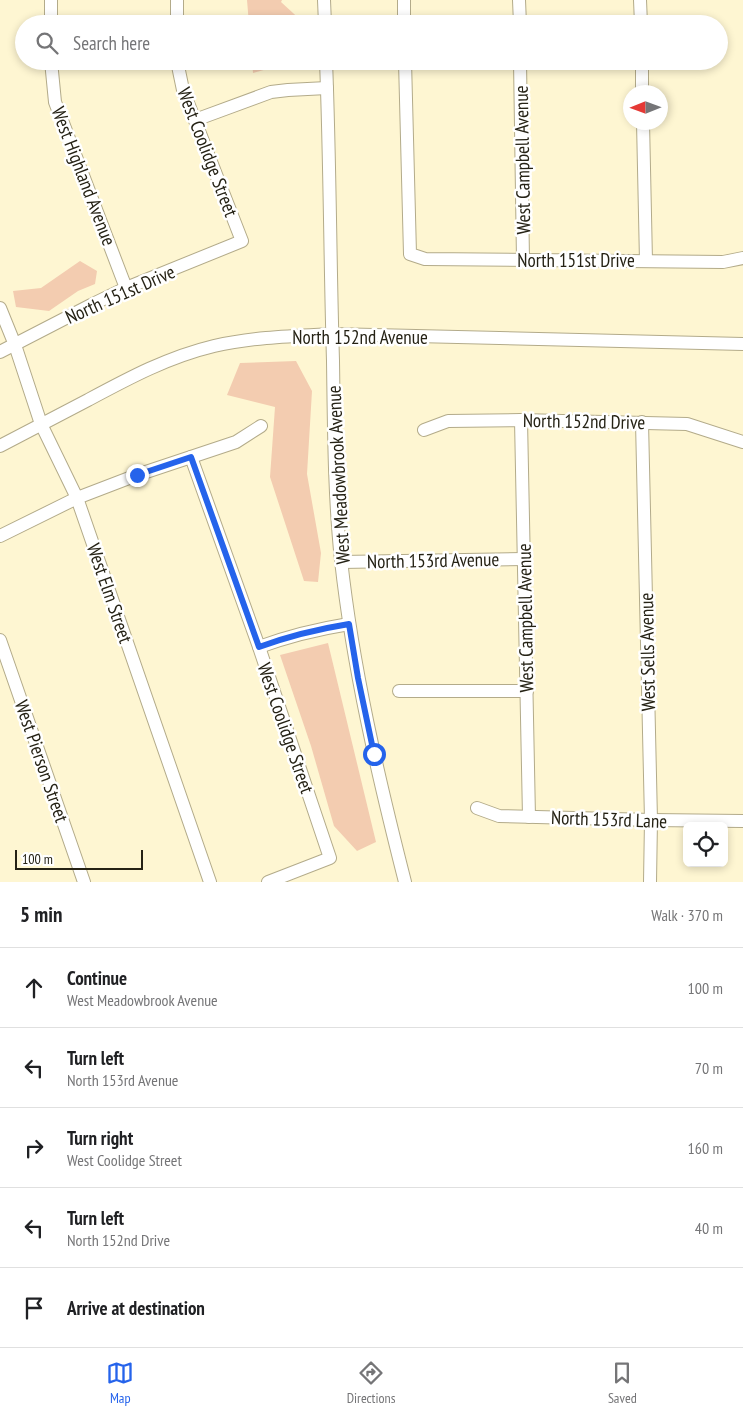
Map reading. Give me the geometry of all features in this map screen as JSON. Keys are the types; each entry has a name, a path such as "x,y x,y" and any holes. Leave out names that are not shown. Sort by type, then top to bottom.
{"street":[{"path":"51,0 51,15"},
{"path":"177,0 177,15"},
{"path":"324,0 325,15"},
{"path":"404,0 404,15"},
{"path":"520,0 520,15"},
{"path":"640,0 641,15"},
{"name":"West Highland Avenue","path":"52,70 55,102 126,288"},
{"name":"West Coolidge Street","path":"179,70 181,81 242,241"},
{"name":"West Meadowbrook Avenue","path":"326,70 335,465 342,562 349,624 368,726 406,882"},
{"name":"North 151st Drive","path":"405,70 410,254 425,259 723,262 743,258"},
{"name":"West Campbell Avenue","path":"520,70 524,260"},
{"path":"642,70 642,85"},
{"path":"196,120 271,92 327,88"},
{"path":"643,130 646,261"},
{"name":"North 151st Drive","path":"0,352 91,304 242,241"},
{"name":"West Elm Street","path":"0,308 15,345 42,424 77,498 210,882"},
{"name":"North 152nd Avenue","path":"0,446 149,368 215,346 281,336 332,334 743,344"},
{"name":"West Campbell Avenue","path":"521,420 529,817"},
{"name":"North 152nd Drive","path":"424,430 448,421 642,422 687,424 743,442"},
{"name":"West Sells Avenue","path":"642,422 651,820 650,882"},
{"path":"0,536 77,498 137,475 236,442 261,426"},
{"name":"West Coolidge Street","path":"191,457 259,647 330,858 268,882"},
{"name":"North 153rd Avenue","path":"342,562 524,558"},
{"path":"259,647 300,633 349,624"},
{"name":"West Pierson Street","path":"0,640 84,882"},
{"path":"399,691 527,691"},
{"name":"North 153rd Lane","path":"477,808 499,816 743,821"}],"shaded area":[{"path":"247,0 282,0 281,2 295,15 248,15"},
{"path":"253,70 264,70 253,73"},
{"path":"80,261 97,271 95,284 78,291 49,311 16,307 13,291 41,288"},
{"path":"296,361 312,391 307,474 321,553 318,582 304,581 270,477 275,407 227,395 240,363"},
{"path":"328,643 376,842 357,851 334,826 311,746 280,655"}],"route":[{"path":"137,475 191,457 259,647 292,635 349,624 374,754"}]}
